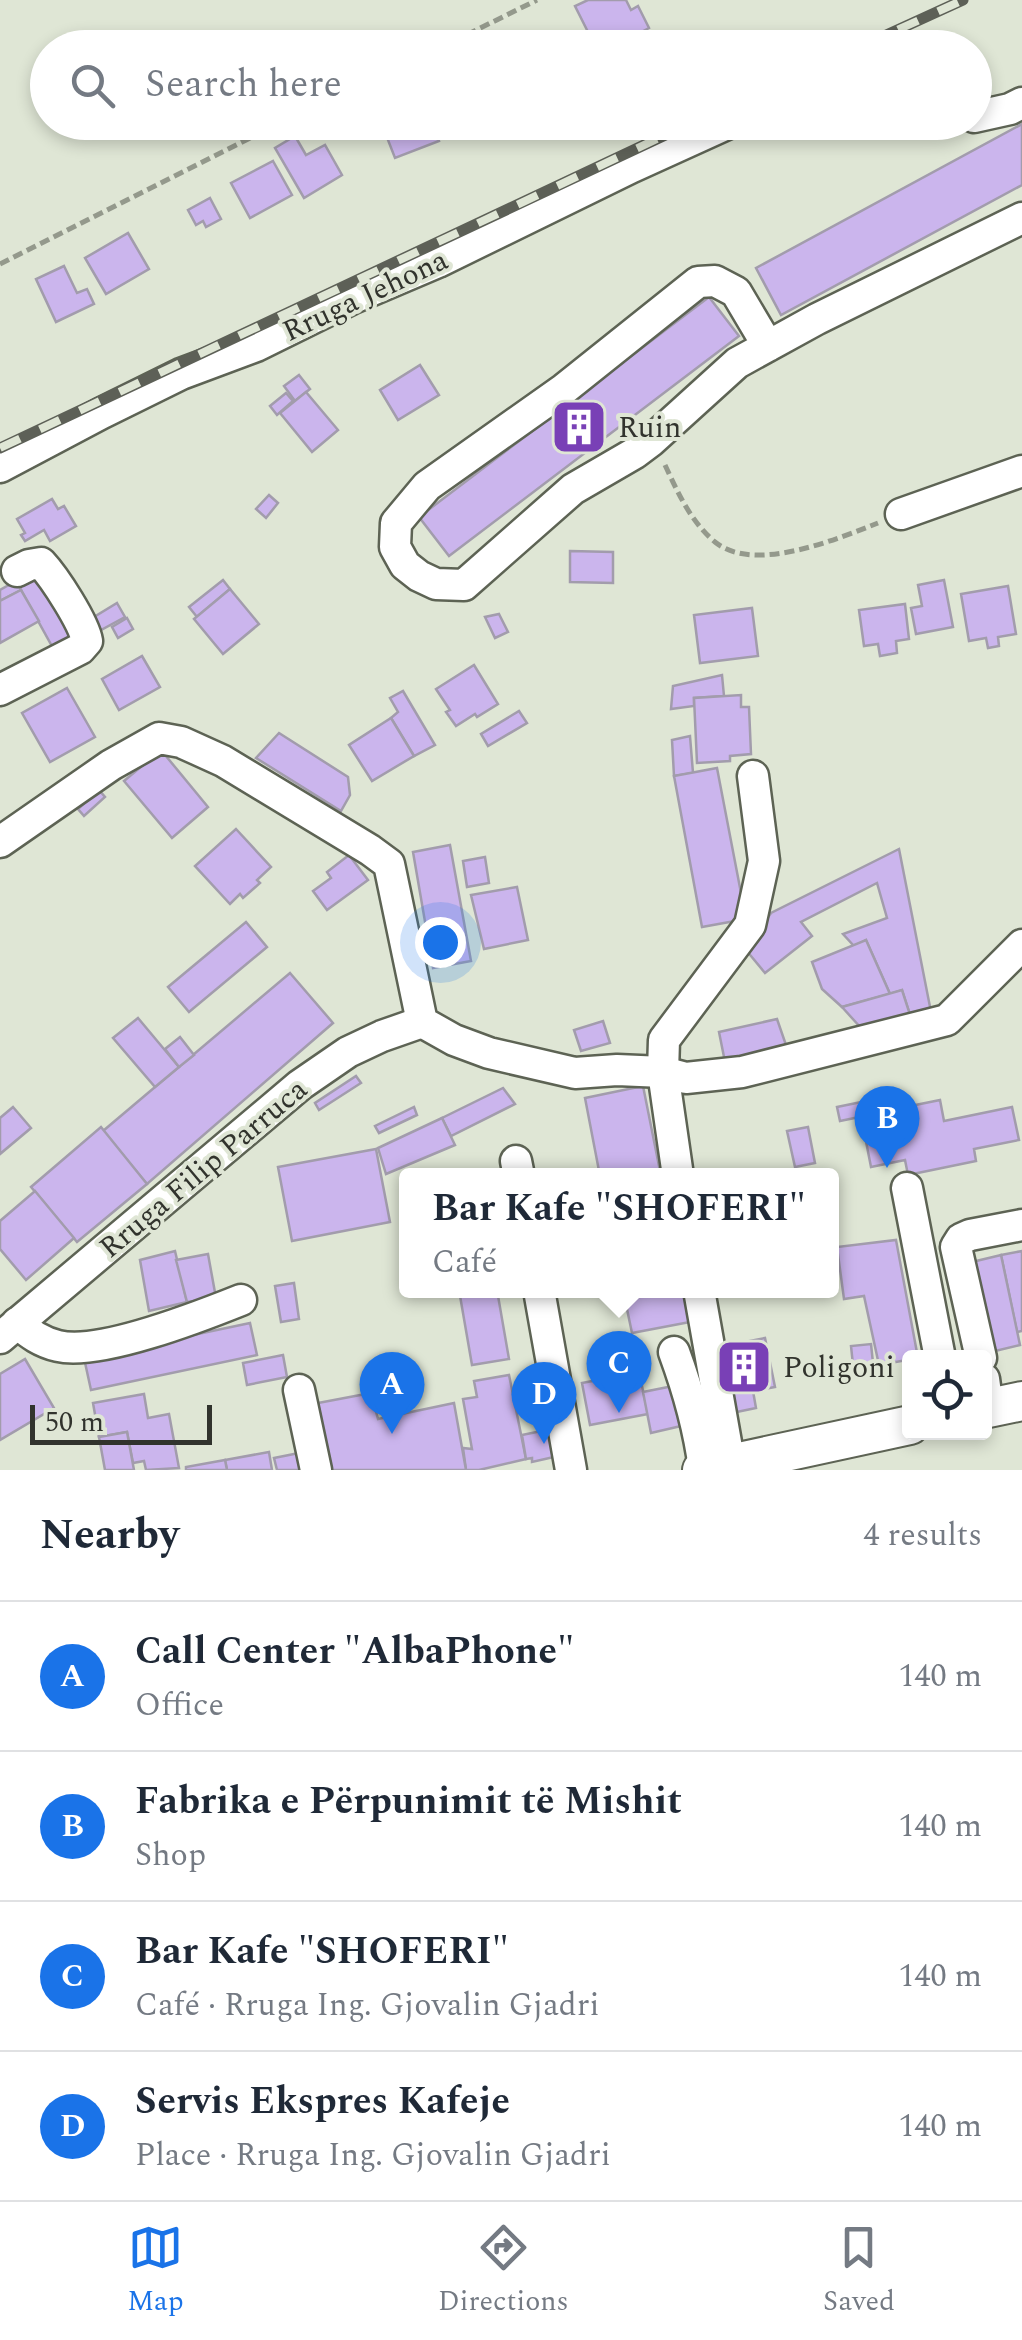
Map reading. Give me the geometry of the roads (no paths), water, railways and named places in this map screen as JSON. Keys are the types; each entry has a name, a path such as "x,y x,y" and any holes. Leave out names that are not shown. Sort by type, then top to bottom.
{"main road":[{"path":"712,1468 902,1427"}],"street":[{"path":"992,113 1022,103"},
{"name":"Rruga Jehona","path":"0,468 182,374 256,346 691,140"},
{"path":"768,346 736,292 716,281 698,282 564,388 427,486 396,523 395,547 406,565 419,576 436,584 464,586 573,489 651,441 737,363 1022,218"},
{"path":"901,514 1022,470"},
{"path":"0,690 87,642 86,633 42,564 17,571"},
{"path":"0,842 111,765 159,738 181,742 223,761 389,864 422,1022 489,1054 575,1073 663,1072 686,1078 742,1072 947,1020 1022,946"},
{"path":"677,1168 663,1072 664,1040 750,925 764,860 752,776"},
{"name":"Rruga Filip Parruca","path":"8,1331 300,1085 348,1052 422,1022"},
{"path":"907,1188 938,1350"},
{"path":"979,1350 956,1247 961,1238 970,1235 1022,1225"},
{"path":"540,1298 571,1470"},
{"path":"700,1298 712,1468"},
{"path":"8,1331 62,1348 96,1345 188,1320 242,1300"},
{"path":"674,1352 700,1443 712,1468"},
{"path":"298,1390 316,1470"}],"railway":[{"path":"897,30 963,0"},
{"path":"0,448 655,140"}],"place":[{"name":"Ruin","path":"579,427"},
{"name":"Fabrika e Përpunimit të Mishit","path":"887,1168"},
{"name":"Poligoni","path":"744,1367"},
{"name":"Bar Kafe \"SHOFERI\"","path":"619,1413"},
{"name":"Call Center \"AlbaPhone\"","path":"392,1434"},
{"name":"Servis Ekspres Kafeje","path":"544,1444"}]}
